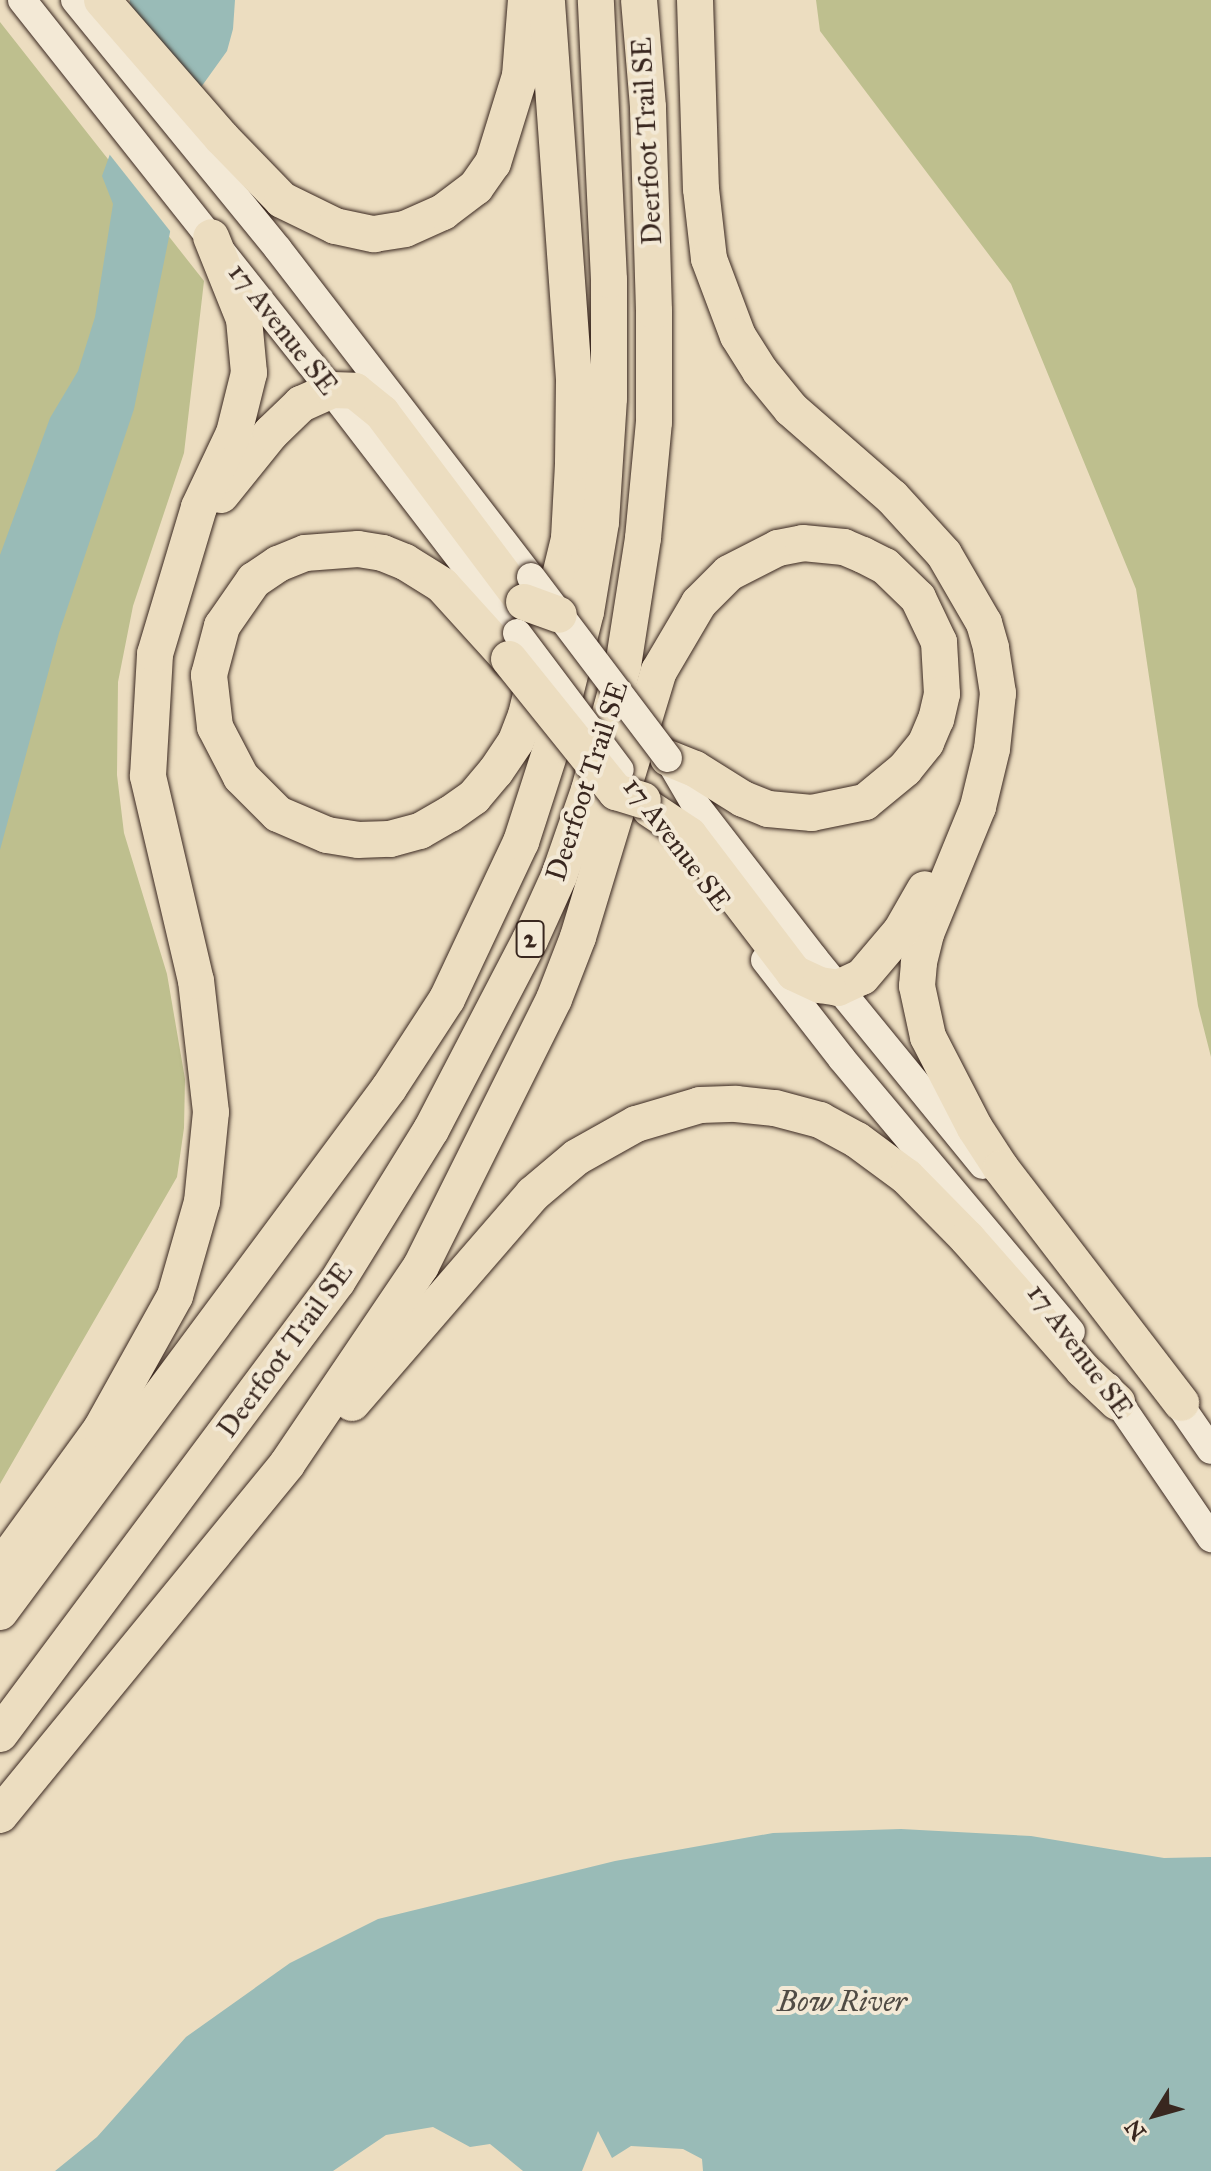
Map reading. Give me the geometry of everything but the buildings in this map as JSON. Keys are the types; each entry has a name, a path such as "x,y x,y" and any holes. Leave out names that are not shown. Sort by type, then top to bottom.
{"highway":[{"path":"102,0 222,138 282,200 335,226 374,234 428,221 476,187 493,163 520,76 526,0"},
{"path":"547,0 574,379 573,463 569,538 526,715 516,741 474,797 450,814 420,831 390,839 358,840 314,831 278,814 241,777 215,727 209,675 222,626 254,580 278,564 305,553 358,549 383,553 405,562 442,585 520,618 559,615"},
{"name":"Deerfoot Trail SE","path":"0,1612 398,1075 447,999 521,842 552,746 586,612 601,522 609,398 609,280 596,0"},
{"name":"Deerfoot Trail SE","path":"0,1734 337,1282 431,1130 530,940 559,876 589,790 623,666 643,538 654,422 648,107 639,0"},
{"path":"695,0 701,189 709,259 723,303 760,371 791,409 903,508 944,554 984,623 991,648 998,693 992,749 978,807 926,934 919,963 917,986 928,1037 975,1128 1001,1168 1181,1403"},
{"path":"0,1568 101,1429 175,1296 202,1202 211,1112 196,981 148,776 155,654 190,548 199,507 234,433 249,373 244,319 211,237"},
{"path":"190,548 220,496 271,433 301,404 332,390 355,391 382,413 520,618 616,792 646,805 689,835 794,973 808,982 838,988 862,977 901,931 992,749"},
{"path":"0,1815 287,1464 421,1266 554,999 578,937 659,671 685,623 729,573 778,548 803,543 844,547 863,555 885,566 918,598 939,642 942,694 936,719 926,743 905,769 865,802 812,813 768,809 743,799 695,769 668,758"},
{"path":"287,1464 319,1441 533,1194 577,1157 636,1124 700,1105 736,1104 775,1108 820,1120 857,1140 917,1187 967,1238 1083,1370 1117,1402"}],"main road":[{"name":"17 Avenue SE","path":"22,0 332,390"},
{"name":"17 Avenue SE","path":"75,0 218,173 520,618"},
{"name":"17 Avenue SE","path":"559,615 668,758 695,804 838,988 1181,1403 1211,1450"},
{"name":"17 Avenue SE","path":"646,805 826,1039 1068,1328 1211,1538"}],"green space":[{"path":"816,0 1211,0 1211,1057 1198,1006 1136,589 1011,284 820,31"},
{"path":"0,22 204,281 184,453 133,606 118,682 117,775 124,833 167,974 185,1079 184,1128 177,1177 0,1484"}],"water":[{"path":"130,0 235,0 233,29 227,51 199,90 134,409 59,633 0,850 0,555 50,418 78,371 95,317 113,204 102,176 110,154"},
{"name":"Bow River","path":"901,1829 1031,1836 1164,1858 1211,1857 1211,2171 703,2171 702,2159 683,2149 631,2146 612,2158 598,2131 582,2171 523,2171 490,2144 470,2147 433,2127 386,2135 333,2171 55,2171 97,2137 186,2037 290,1963 378,1919 615,1861 773,1833"}],"pier":[{"path":"125,9 202,98 174,236 106,150"}]}
